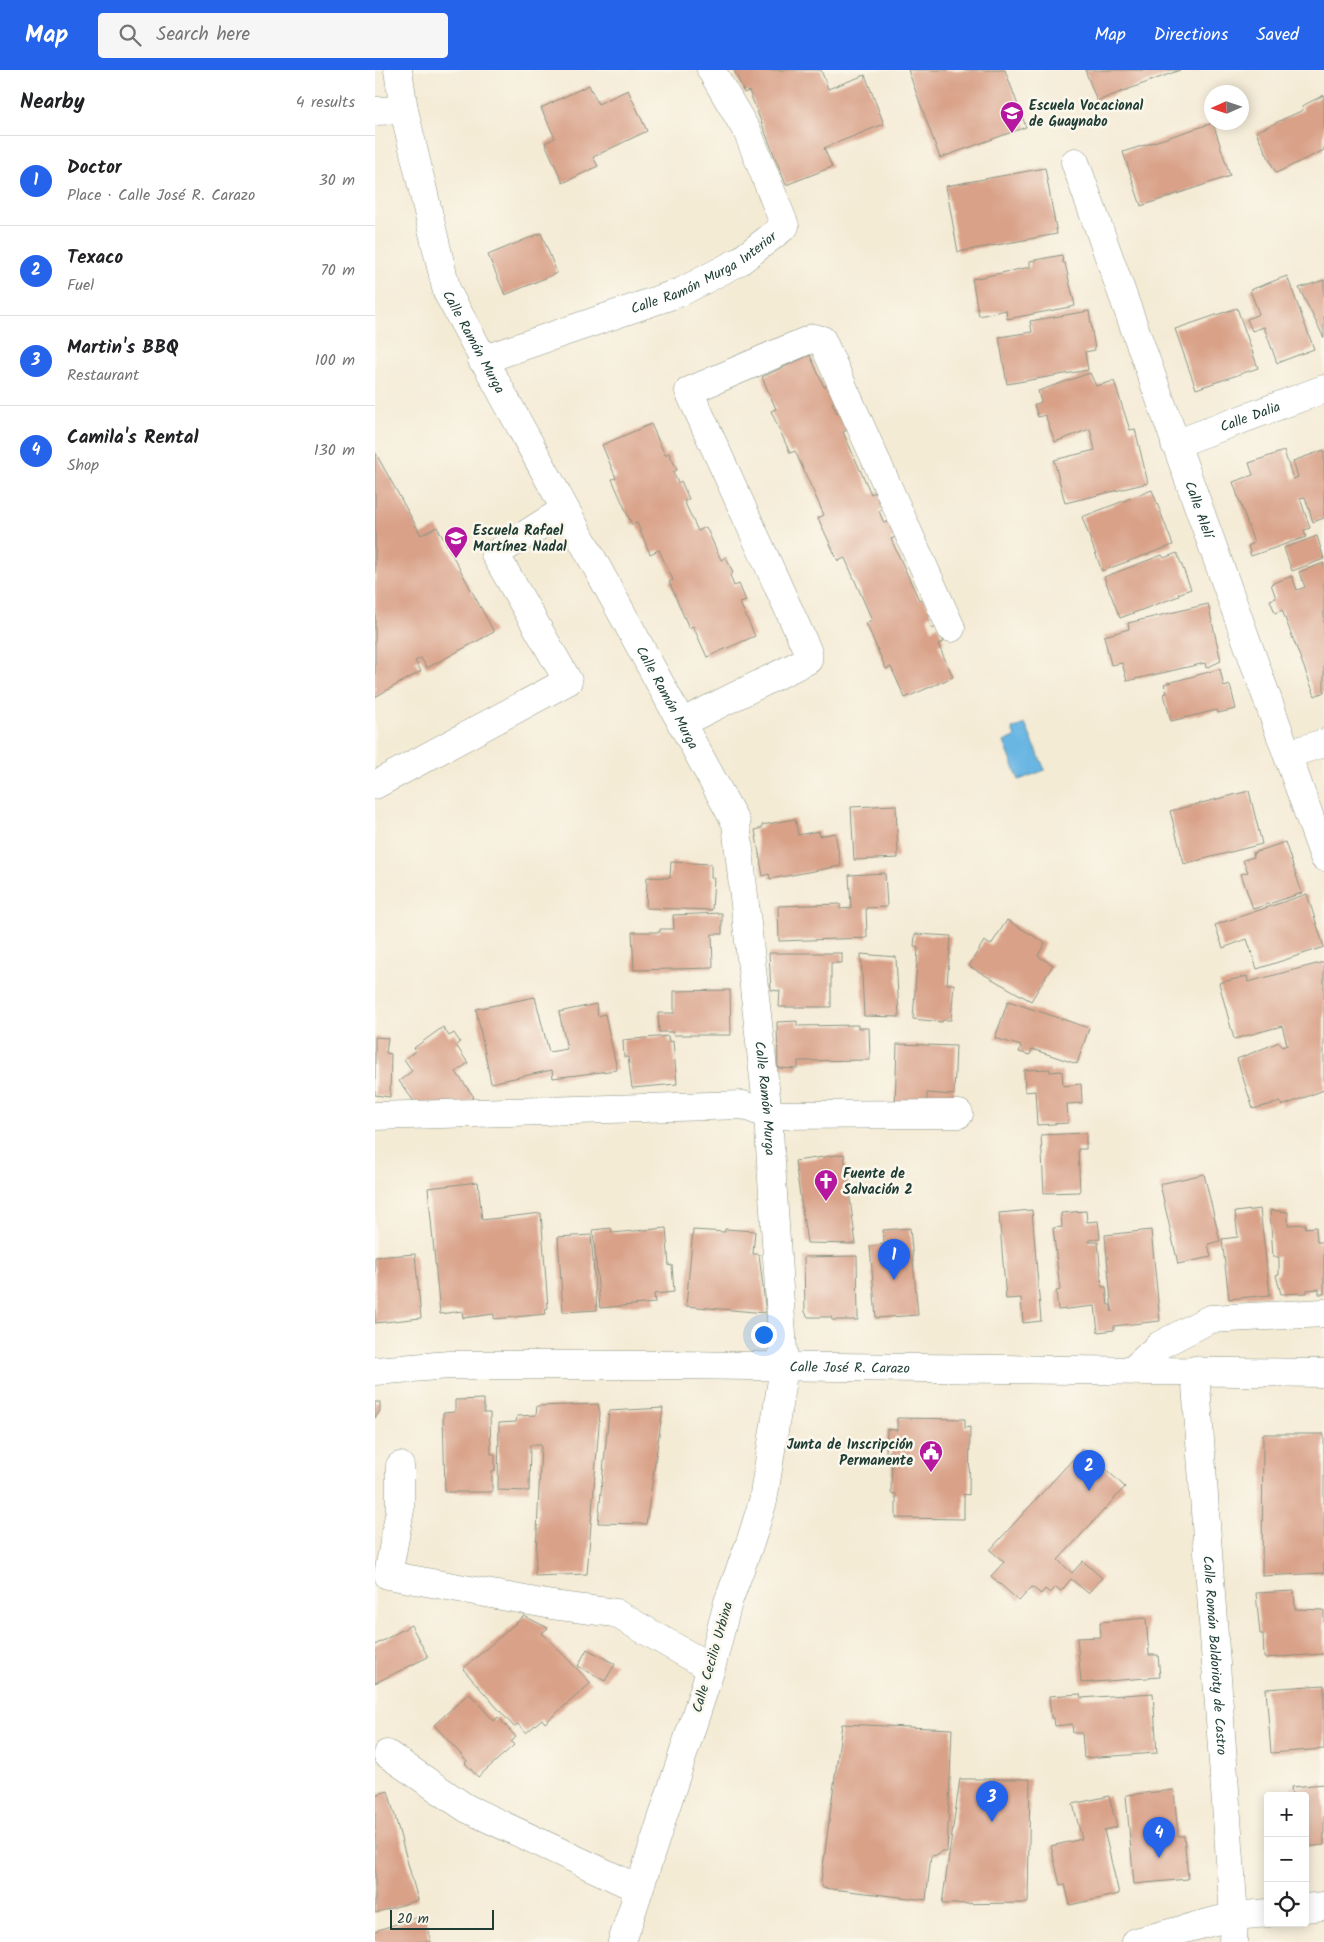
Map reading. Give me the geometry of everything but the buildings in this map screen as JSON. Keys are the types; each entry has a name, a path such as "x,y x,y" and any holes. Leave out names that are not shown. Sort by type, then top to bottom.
{"street":[{"name":"Calle Ramón Murga","path":"398,70 404,110 447,292 482,360 736,822 768,1115 784,1367"},
{"name":"Calle Ramón Murga Interior","path":"482,360 681,292 740,262 785,226 748,133 711,70"},
{"path":"375,111 404,110"},
{"name":"Calle Alelí","path":"1075,162 1324,858"},
{"path":"681,723 809,660 808,652 689,391 813,338 822,340 951,628"},
{"name":"Calle Dalia","path":"1175,444 1324,389"},
{"path":"375,785 568,681 495,554 564,510"},
{"path":"1288,754 1324,743"},
{"path":"375,1116 743,1105 768,1115 959,1114"},
{"path":"1134,1369 1160,1345 1210,1319 1324,1313"},
{"name":"Calle José R. Carazo","path":"375,1371 449,1365 1134,1369 1324,1373"},
{"name":"Calle Cecilio Urbina","path":"622,1942 711,1668 728,1602 751,1540 763,1500 784,1367"},
{"name":"Calle Román Baldorioty de Castro","path":"1195,1370 1233,1929"},
{"path":"400,1466 400,1510 388,1575 552,1605 615,1613 711,1668"},
{"path":"387,1754 466,1808 639,1889"},
{"path":"1309,1908 1324,1906"},
{"path":"1136,1942 1233,1929 1264,1915"}],"water":[{"path":"1025,724 1045,770 1019,780 1004,742 1015,737 1012,729"}],"place":[{"name":"Escuela Vocacional de Guaynabo","path":"1012,134"},
{"name":"Escuela Rafael Martínez Nadal","path":"456,559"},
{"name":"Fuente de Salvación 2","path":"826,1202"},
{"name":"Doctor","path":"894,1280"},
{"name":"Junta de Inscripción Permanente","path":"931,1473"},
{"name":"Texaco","path":"1089,1491"},
{"name":"Martin's BBQ","path":"992,1822"},
{"name":"Camila's Rental","path":"1159,1858"}]}
